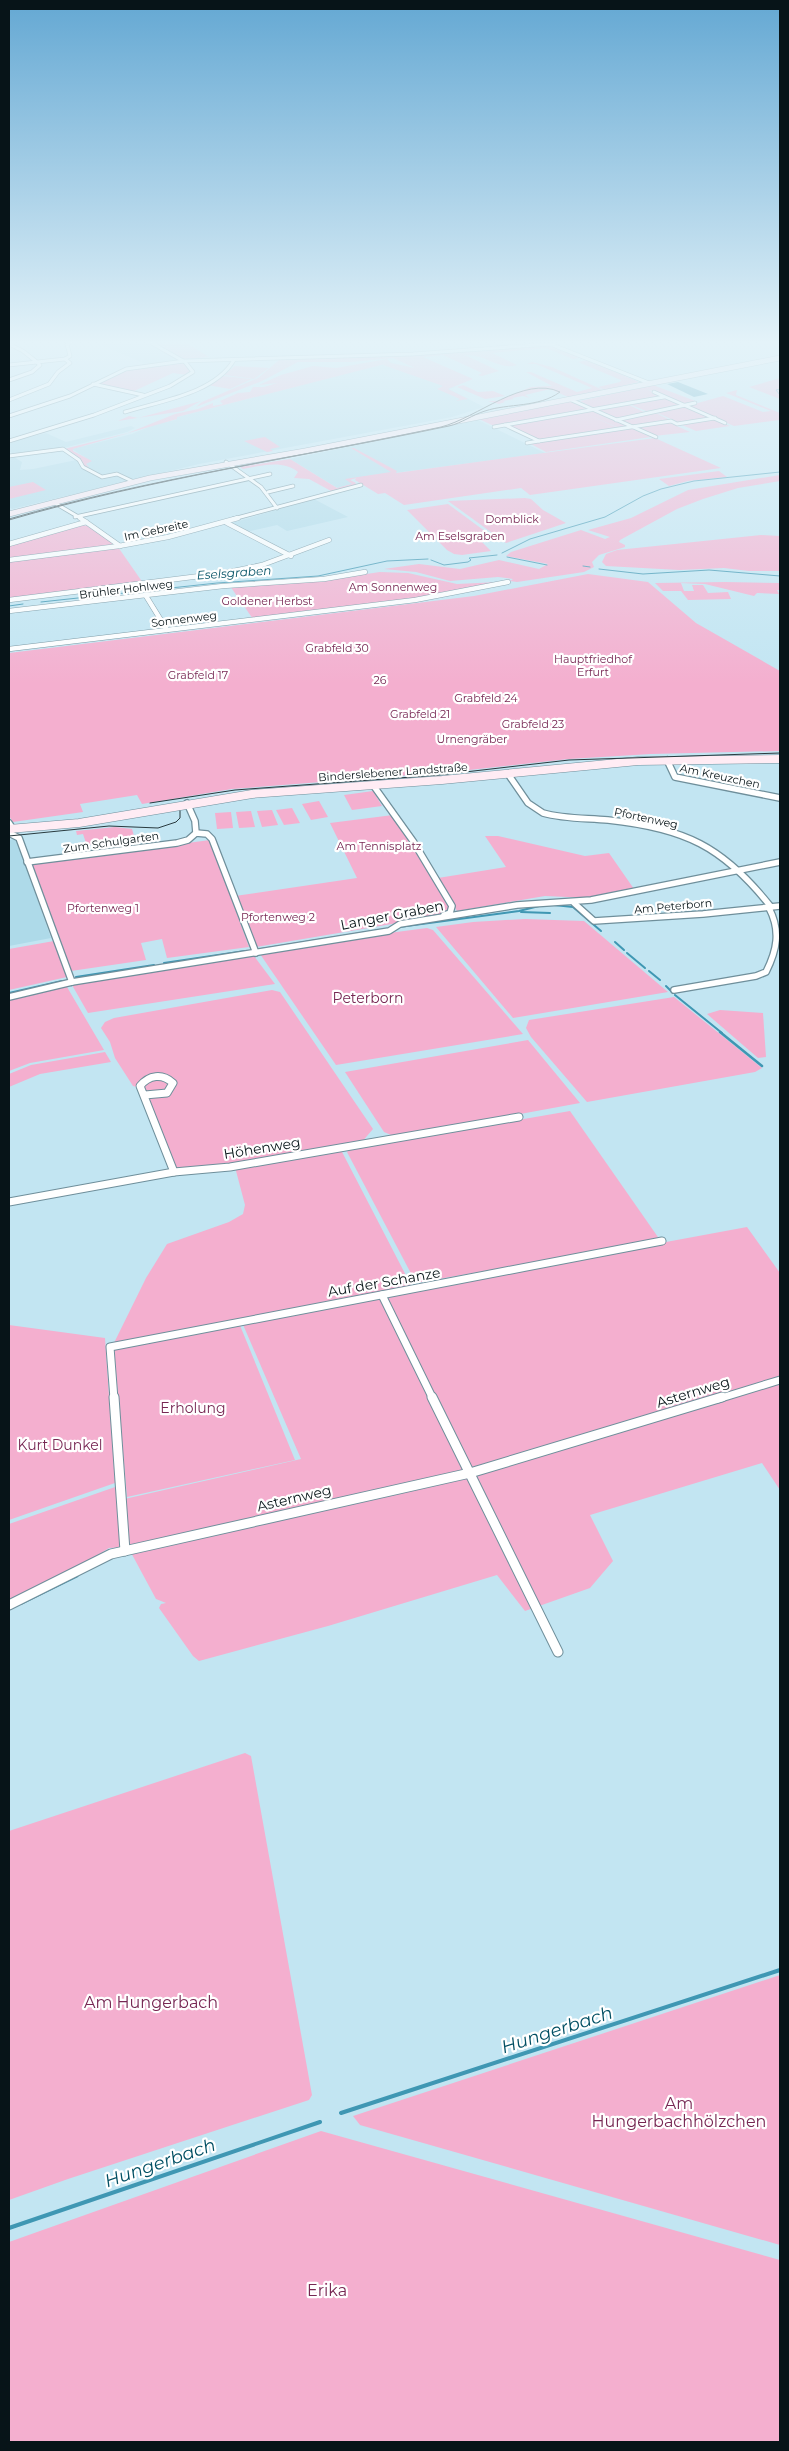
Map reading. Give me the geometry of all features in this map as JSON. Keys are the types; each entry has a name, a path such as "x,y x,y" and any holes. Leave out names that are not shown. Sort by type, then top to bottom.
{"main road":[{"path":"9,514 150,478 278,455"},
{"name":"Binderslebener Landstraße","path":"10,828 95,821 187,803 252,794 667,760 780,759"}],"street":[{"path":"72,455 79,460 83,467 102,477 111,475 132,483"},
{"path":"227,463 251,478 268,492 277,508"},
{"path":"75,517 270,474"},
{"name":"Im Gebreite","path":"9,560 120,546 227,523 361,485"},
{"path":"268,492 292,486"},
{"path":"53,502 120,546"},
{"path":"9,544 86,522"},
{"path":"227,523 291,556"},
{"path":"9,600 208,576 262,565 291,556 330,540"},
{"name":"Brühler Hohlweg","path":"9,611 223,586 324,579 365,572"},
{"name":"Sonnenweg","path":"9,649 414,600 508,582"},
{"path":"146,596 167,630"},
{"name":"Am Kreuzchen","path":"667,760 675,777 780,798"},
{"name":"Pfortenweg","path":"508,774 528,803 543,813 623,822 669,832 711,847 740,870 770,908 778,928 777,941 768,969 763,974 674,990"},
{"path":"373,785 400,822 452,906 450,913 432,920"},
{"path":"187,803 195,821 196,833 207,834 212,838 252,947 256,953"},
{"path":"10,828 19,838 72,982"},
{"name":"Zum Schulgarten","path":"27,862 177,843 188,840 196,833"},
{"name":"Langer Graben","path":"9,997 72,982 389,932 400,924 526,904 551,901 574,903 780,862"},
{"name":"Am Peterborn","path":"574,903 594,921 780,906"},
{"path":"144,1096 167,1092 173,1083 161,1076 148,1078 140,1086 174,1172"},
{"name":"Höhenweg","path":"9,1202 174,1172 230,1167 519,1117"},
{"name":"Auf der Schanze","path":"124,1551 110,1346 662,1241"},
{"path":"382,1295 558,1652"},
{"name":"Asternweg","path":"9,1605 95,1561 124,1551 470,1473 780,1380"}],"shaded area":[{"path":"9,455 22,462 20,470 86,458 82,455 245,455 199,464 12,509 9,507"},
{"path":"307,455 527,455 349,479 355,484 339,489 290,459"},
{"path":"314,499 348,517 287,531 277,525 246,532 232,523"},
{"path":"16,839 51,938 9,946 9,840"}],"green space":[{"path":"75,455 81,455 92,461 86,464 89,467 83,466 80,458"},
{"path":"363,455 368,455 397,471 396,473 526,455 693,455 721,468 530,495 521,488 404,505 385,493 378,494 355,480 356,478 350,480 356,483 354,486 331,491 309,479 294,478 298,472 285,466 271,464 243,469 240,467 290,459 337,488 352,484 345,479 391,472"},
{"path":"719,471 727,477 688,481 669,486 659,479"},
{"path":"780,475 780,481 738,488 677,509 620,540 619,542 625,545 625,547 599,555 592,562 594,567 584,572 517,582 510,581 513,579 498,577 450,581 416,572 384,569 419,564 460,569 499,560 539,569 548,564 506,556 511,552 581,530 605,539 610,537 588,530 631,518 688,490"},
{"path":"33,482 46,490 9,499 9,487"},
{"name":"Domblick","path":"531,499 543,510 566,523 506,543 448,501"},
{"name":"Am Eselsgraben","path":"448,504 497,540 482,542 491,551 462,555 454,554 447,550 407,510"},
{"path":"82,525 88,526 116,545 9,559 9,546"},
{"path":"761,535 780,536 780,571 749,571 724,568 679,570 606,566 602,562 606,554 617,550"},
{"path":"118,547 143,583 9,599 9,562"},
{"name":"Goldener Herbst","path":"380,572 408,573 457,584 499,582 413,599 253,619 230,586 326,580"},
{"name":"Hauptfriedhof Erfurt","path":"588,574 648,582 696,623 780,671 780,751 651,754 569,759 451,772 232,789 142,804 137,795 80,804 83,812 13,822 9,816 9,653 474,596"},
{"path":"725,582 780,583 780,590 777,590 779,594 757,593 754,596 705,584 681,583 684,591 694,591 692,585 703,585 708,593 728,592 731,599 688,600 681,591 663,591 655,583"},
{"path":"373,791 382,806 352,810 344,795"},
{"path":"319,801 328,817 311,820 302,804"},
{"path":"292,808 300,823 284,825 276,810"},
{"path":"272,810 278,825 262,827 257,811"},
{"path":"251,811 255,827 239,828 236,812"},
{"path":"231,812 233,828 217,829 215,813"},
{"name":"Pfortenweg 2","path":"393,815 450,907 448,912 427,918 256,947 235,896 357,878 330,823"},
{"path":"115,827 132,829 137,846 132,838 84,846 82,844 86,843 83,834 77,835 76,831"},
{"path":"485,836 498,836 585,856 609,853 634,889 590,898 545,896 457,911 438,878 506,867"},
{"name":"Pfortenweg 1","path":"210,840 249,947 167,958 162,939 141,943 146,960 71,971 30,864"},
{"path":"525,919 584,921 668,992 513,1018 436,927 473,922"},
{"name":"Peterborn","path":"427,928 433,930 523,1034 336,1065 260,954 351,938"},
{"path":"54,941 67,977 9,990 9,949"},
{"path":"254,956 275,984 88,1013 72,985"},
{"path":"65,986 104,1050 30,1063 9,1071 9,1000"},
{"path":"272,990 280,992 373,1129 361,1143 230,1165 176,1169 144,1089 133,1086 115,1058 110,1042 101,1028 105,1022 114,1018"},
{"path":"674,997 762,1068 755,1072 587,1102 531,1037 526,1028 529,1020"},
{"path":"720,1010 763,1013 766,1057 758,1058 707,1014"},
{"path":"528,1040 580,1103 396,1137 384,1132 345,1072"},
{"path":"105,1052 111,1062 40,1074 9,1087 9,1074 31,1065"},
{"path":"570,1111 660,1240 416,1283 347,1152 350,1149"},
{"path":"341,1150 413,1289 747,1227 780,1273 780,1490 762,1463 590,1515 613,1561 590,1588 525,1611 497,1575 328,1626 199,1661 193,1656 159,1608 161,1604 166,1603 156,1599 128,1547 109,1548 69,1573 9,1599 9,1524 118,1486 120,1500 301,1459 241,1320 113,1345 146,1278 167,1244 229,1222 243,1214 245,1205 235,1167"},
{"name":"Erholung","path":"239,1323 295,1460 127,1497 114,1349"},
{"name":"Kurt Dunkel","path":"9,1325 105,1338 115,1483 9,1520"},
{"name":"Am Hungerbach","path":"245,1753 251,1756 312,2095 309,2100 9,2200 9,1831"},
{"name":"Am Hungerbachhölzchen","path":"780,1975 780,2245 360,2125 353,2116"},
{"name":"Erika","path":"321,2131 780,2260 780,2442 9,2442 9,2242"}],"waterway":[{"name":"Eselsgraben","path":"502,553 530,539 605,517 643,496 661,489 694,481 780,472"},
{"name":"Eselsgraben","path":"431,560 444,565 468,562 471,560 469,558 497,555"},
{"path":"507,557 547,565"},
{"name":"Eselsgraben","path":"41,602 217,583 318,576 387,561 428,559"},
{"path":"583,566 590,567"},
{"path":"599,569 643,574 709,570 780,576"},
{"name":"Eselsgraben","path":"9,606 23,604"},
{"path":"554,905 573,907 601,931"},
{"path":"399,927 519,911 539,906"},
{"path":"521,912 550,913"},
{"path":"261,949 380,930"},
{"path":"615,942 624,950"},
{"path":"164,963 245,951"},
{"path":"627,953 645,968"},
{"path":"76,977 154,965"},
{"path":"649,971 660,980"},
{"path":"9,993 62,981"},
{"path":"666,986 672,992"},
{"path":"675,995 722,1033"},
{"path":"720,1032 762,1066"},
{"path":"22,1603 77,1576"},
{"name":"Hungerbach","path":"341,2113 780,1970"},
{"name":"Hungerbach","path":"9,2228 320,2122"}],"tram line":[{"path":"9,519 170,480 296,455"},
{"path":"9,520 118,492 299,455"},
{"path":"150,803 235,790 439,775 569,760 780,753"},
{"path":"9,836 109,826 158,828 176,822 180,818 180,811"}],"park label":[{"name":"Am Sonnenweg","path":"393,587"},
{"name":"Grabfeld 30","path":"337,648"},
{"name":"Grabfeld 17","path":"198,675"},
{"name":"26","path":"380,680"},
{"name":"Grabfeld 24","path":"486,698"},
{"name":"Grabfeld 21","path":"420,714"},
{"name":"Grabfeld 23","path":"533,724"},
{"name":"Urnengräber","path":"472,739"},
{"name":"Am Tennisplatz","path":"379,846"}]}
